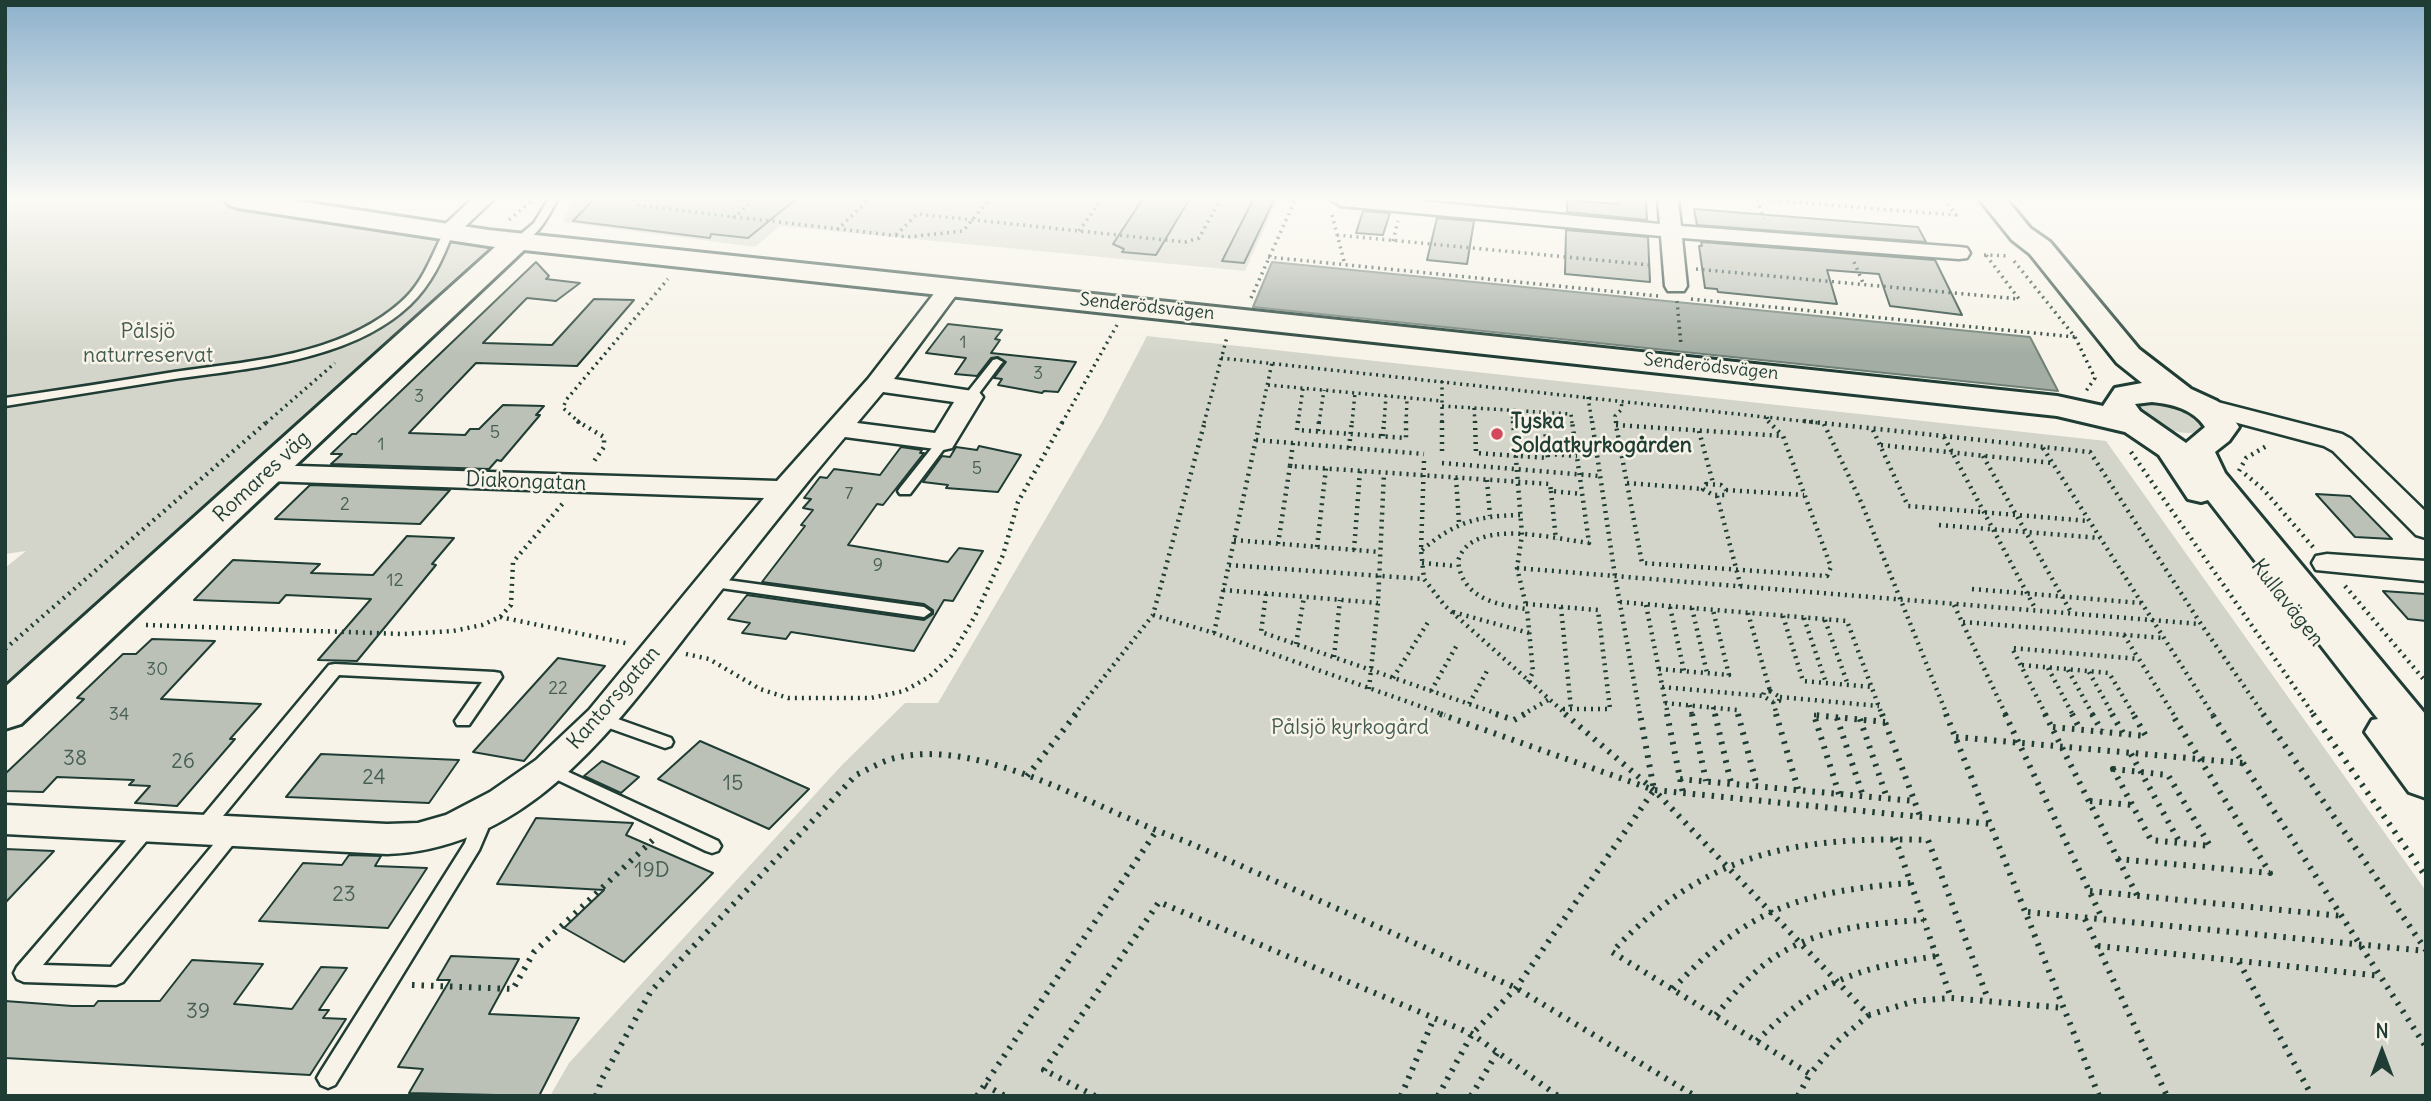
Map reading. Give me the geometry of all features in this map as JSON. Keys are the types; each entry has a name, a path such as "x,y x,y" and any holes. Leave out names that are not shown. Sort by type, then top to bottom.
{"street":[{"name":"Romares väg","path":"5,713 507,251"},
{"name":"Senderödsvägen","path":"618,251 1129,306 1239,312 2110,410"},
{"path":"1668,292 1670,251"},
{"path":"1938,251 1959,253"},
{"path":"2043,251 2128,356 2202,419"},
{"name":"Kantorsgatan","path":"5,819 418,838 440,833 503,802 550,769 601,719 785,490 877,384 951,286"},
{"path":"2110,410 2134,391 2137,382 2128,356"},
{"path":"837,428 943,442 970,397 877,384"},
{"path":"2110,410 2151,392 2202,419 2239,429 2276,426"},
{"path":"2110,410 2181,439 2202,419 2236,417 2313,431 2342,445 2426,528"},
{"name":"Kullavägen","path":"2110,410 2172,449 2187,474 2426,780"},
{"name":"Kullavägen","path":"2202,419 2198,452 2208,476 2426,747"},
{"name":"Diakongatan","path":"266,473 785,490"},
{"path":"2327,564 2426,570"}],"lane":[{"path":"5,402 282,359 351,337 379,324 413,297 430,275 440,251"},
{"path":"970,397 997,362"},
{"path":"905,491 943,442"},
{"path":"712,583 924,612"},
{"path":"148,827 24,973 116,976 335,669 494,677 463,721"},
{"path":"601,719 665,742"},
{"path":"550,769 712,846"},
{"path":"328,1079 472,845 479,829 475,817"}],"path":[{"path":"1027,776 1153,615 1221,358 1239,312 1269,251"},
{"path":"1341,251 1345,265"},
{"path":"1534,251 1658,265"},
{"path":"2007,251 2083,348 2095,378 2092,386 2084,392 2110,410 2130,451 2426,877"},
{"path":"1959,253 2011,257"},
{"path":"1692,268 2019,299 1986,255"},
{"path":"1725,266 1727,272"},
{"path":"103,624 403,634 453,631 500,617 511,606 513,562 578,484 604,447 604,438 597,430 568,417 563,408 566,400 669,278"},
{"path":"1973,295 1981,290"},
{"path":"1668,292 1682,354"},
{"path":"500,617 566,633 709,659 760,689 788,698 871,698 904,691 929,677 951,656 975,616 1003,555 1018,502 1129,306"},
{"path":"1221,358 2090,452 2201,624 2426,951"},
{"path":"5,649 339,360"},
{"path":"1214,633 1272,363"},
{"path":"1442,381 1442,455"},
{"path":"1268,385 1386,396 1474,408 1571,414 1589,543 1499,534 1475,540 1463,550 1457,566"},
{"path":"1303,388 1297,430 1406,438 1407,399"},
{"path":"1318,431 1324,390"},
{"path":"1349,448 1355,393"},
{"path":"1383,436 1386,396"},
{"path":"1438,1096 1472,1034 1516,988 1654,790 1615,576 1588,397"},
{"path":"1622,401 1621,410 1615,416 1616,425 1642,563 1827,576 1831,566 1783,436 1769,424 1767,417"},
{"path":"1474,408 1476,453 1548,458 1543,412"},
{"path":"1512,410 1522,535 1517,569 1526,606 1533,672 1528,682"},
{"path":"1824,424 1862,503 2028,912 2099,1096"},
{"path":"1616,425 1783,436"},
{"path":"1873,429 1908,506 2089,520"},
{"path":"1699,431 1713,483"},
{"path":"1944,437 2036,611"},
{"path":"1256,440 1424,454"},
{"path":"1278,544 1293,443"},
{"path":"1880,445 2053,463"},
{"path":"2043,447 2151,620 2426,1046"},
{"path":"1548,454 1577,456"},
{"path":"1983,456 2072,614"},
{"path":"1424,461 1421,550 1424,579 1451,611 1528,682 1654,790 1869,1015"},
{"path":"1442,463 1599,476"},
{"path":"1290,466 1550,484 1556,540"},
{"path":"1317,547 1326,468"},
{"path":"1354,550 1360,471"},
{"path":"1369,689 1378,603 1384,472"},
{"path":"1456,478 1459,522"},
{"path":"1487,480 1489,516"},
{"path":"1627,483 1703,488 1708,494 1717,496 1725,495 1726,490"},
{"path":"1703,488 1706,484 1713,483 1726,490 1804,495"},
{"path":"1551,491 1582,494"},
{"path":"1717,496 1741,587"},
{"path":"1421,550 1443,531 1459,522 1489,516 1520,516"},
{"path":"1939,525 2100,538"},
{"path":"1234,540 1380,552"},
{"path":"1422,563 1457,566"},
{"path":"1229,565 1424,579"},
{"path":"1457,566 1469,587 1484,599 1526,606 1598,610 1610,709 1559,709"},
{"path":"1517,569 2201,624"},
{"path":"1972,589 2141,603"},
{"path":"1223,590 1378,603"},
{"path":"1266,594 1262,632 1514,720 1548,700"},
{"path":"1296,644 1304,597"},
{"path":"1334,657 1340,600"},
{"path":"1620,603 1847,621 1920,817"},
{"path":"1954,604 2103,920"},
{"path":"1646,605 1683,793"},
{"path":"1561,607 1571,709"},
{"path":"1670,607 1684,671"},
{"path":"1692,608 1707,673"},
{"path":"1659,669 1729,675 1713,610"},
{"path":"1451,611 1529,633"},
{"path":"1748,613 1770,691"},
{"path":"1153,615 1214,633 1654,790 1991,824"},
{"path":"1783,616 1803,681 1872,687"},
{"path":"1804,618 1826,683"},
{"path":"1393,678 1430,619"},
{"path":"1825,619 1848,685"},
{"path":"1962,622 2163,638"},
{"path":"2118,859 2270,873 2124,635"},
{"path":"1431,691 1458,643"},
{"path":"2137,896 2012,648 2139,659"},
{"path":"2021,665 2109,673 2146,736 2052,727"},
{"path":"2048,668 2080,730"},
{"path":"2068,669 2102,732"},
{"path":"1469,704 1487,671"},
{"path":"2088,671 2123,733"},
{"path":"1662,687 1763,696 1773,702 1779,701 1780,697"},
{"path":"1763,696 1764,692 1770,691 1780,697 1879,706"},
{"path":"1773,702 1798,789"},
{"path":"1665,703 1737,710 1756,786"},
{"path":"1690,705 1706,781"},
{"path":"1713,707 1731,783"},
{"path":"1839,794 1814,715 1885,722"},
{"path":"1837,718 1863,796"},
{"path":"1860,719 1887,798"},
{"path":"1956,737 2243,763"},
{"path":"2130,753 2180,843"},
{"path":"596,1096 602,1079 651,991 856,775 899,757 956,755 1027,776 1155,833 1185,841 1516,988 1695,1096"},
{"path":"2113,769 2141,772 2168,775 2210,846 2151,840 2113,769"},
{"path":"1680,779 1914,801"},
{"path":"2089,801 2132,805"},
{"path":"386,984 513,989 534,952 669,826"},
{"path":"977,1096 1155,833"},
{"path":"1810,1074 1612,952 1631,928 1682,888 1726,866 1844,838 1928,840 1988,999"},
{"path":"1895,838 1951,998"},
{"path":"1673,989 1698,959 1730,932 1768,909 1810,896 1864,886 1911,883"},
{"path":"2089,891 2342,916"},
{"path":"1095,1096 1044,1070 1159,902 1472,1034 1558,1096"},
{"path":"2028,912 2426,951"},
{"path":"2085,918 2167,1096"},
{"path":"1716,1016 1743,985 1773,958 1801,944 1850,928 1890,921 1924,920"},
{"path":"2098,946 2381,976"},
{"path":"1758,1041 1802,998 1835,980 1882,963 1937,956"},
{"path":"2238,961 2312,1096"},
{"path":"1798,1096 1810,1074 1838,1041 1869,1015 1915,1001 1951,998 1988,999 2065,1008"},
{"path":"1401,1096 1434,1018"},
{"path":"1471,1096 1497,1053"},
{"path":"985,1085 1005,1096"}],"green space":[{"name":"Pålsjö naturreservat","path":"5,251 496,252 5,698 5,568 26,551 5,554"},
{"path":"1042,251 1254,251 1245,271"},
{"name":"Pålsjö kyrkogård","path":"1147,336 2106,441 2426,891 2426,1096 550,1096 569,1063 842,765 905,703 938,703 1101,424"},
{"path":"2159,397 2208,419 2204,431 2175,431 2132,411 2136,400"}],"shaded area":[{"path":"1272,262 2030,337 2058,391 1253,307"}],"building":[{"path":"1122,251 1158,251 1156,255"},
{"path":"1227,251 1250,251 1244,263 1222,261"},
{"path":"1429,251 1469,251 1467,264 1427,260"},
{"path":"1566,251 1649,251 1650,282 1565,274"},
{"path":"1700,251 1823,251 1935,260 1962,315 1890,306 1879,274 1827,270 1837,304 1718,292 1717,289 1705,288"},
{"path":"536,262 549,276 546,279 580,283 556,301 527,298 483,343 552,345 594,299 634,300 577,366 476,363 409,433 465,435 470,429 479,429 503,405 544,406 536,415 540,415 501,461 497,460 489,469 331,464 342,454 331,454 352,434 356,434"},
{"path":"948,324 1002,330 995,339 1000,340 991,353 1076,362 1058,392 1042,393 998,385 1002,379 994,378 1006,362 998,357 991,358 977,376 955,374 966,358 926,353"},
{"path":"979,446 1021,455 998,492 946,488 948,485 923,482 942,456 950,457 956,447 977,450"},
{"path":"901,447 922,450 920,453 924,453 883,505 877,504 848,545 948,562 959,548 983,551 953,601 944,600 914,651 791,632 786,639 742,633 750,623 728,619 747,595 924,620 933,614 933,610 924,604 762,582 805,526 801,525 813,510 803,508 811,499 804,498 820,477 827,478 834,469 880,475"},
{"path":"310,485 450,490 420,524 275,519"},
{"path":"2316,494 2350,496 2392,539 2355,537"},
{"path":"407,536 454,538 432,564 436,565 357,661 318,660 371,599 286,595 279,603 194,600 233,560 320,564 311,573 373,575"},
{"path":"2383,591 2426,594 2426,621 2408,619"},
{"path":"152,639 215,641 161,699 261,704 230,739 235,739 177,806 135,803 150,786 129,785 134,780 57,777 43,792 5,791 5,774 84,699 77,698 123,654 136,654"},
{"path":"558,658 605,666 524,761 473,752"},
{"path":"700,741 809,789 769,829 658,779"},
{"path":"321,754 459,760 429,803 286,797"},
{"path":"602,761 639,777 621,793 584,776"},
{"path":"536,818 633,823 626,835 713,873 624,962 564,928 604,890 497,884"},
{"path":"5,849 54,851 5,903"},
{"path":"349,855 381,856 375,866 427,868 388,928 259,921 303,863 342,865"},
{"path":"451,956 519,959 489,1014 579,1018 539,1096 409,1093 423,1069 398,1067 450,980 437,980"},
{"path":"192,960 263,964 234,1004 292,1009 321,967 347,968 319,1010 329,1010 323,1018 346,1019 310,1075 5,1058 5,1001 94,1006 98,1001 160,1001"}],"place":[{"name":"Tyska Soldatkyrkogården","path":"1497,434"}]}
